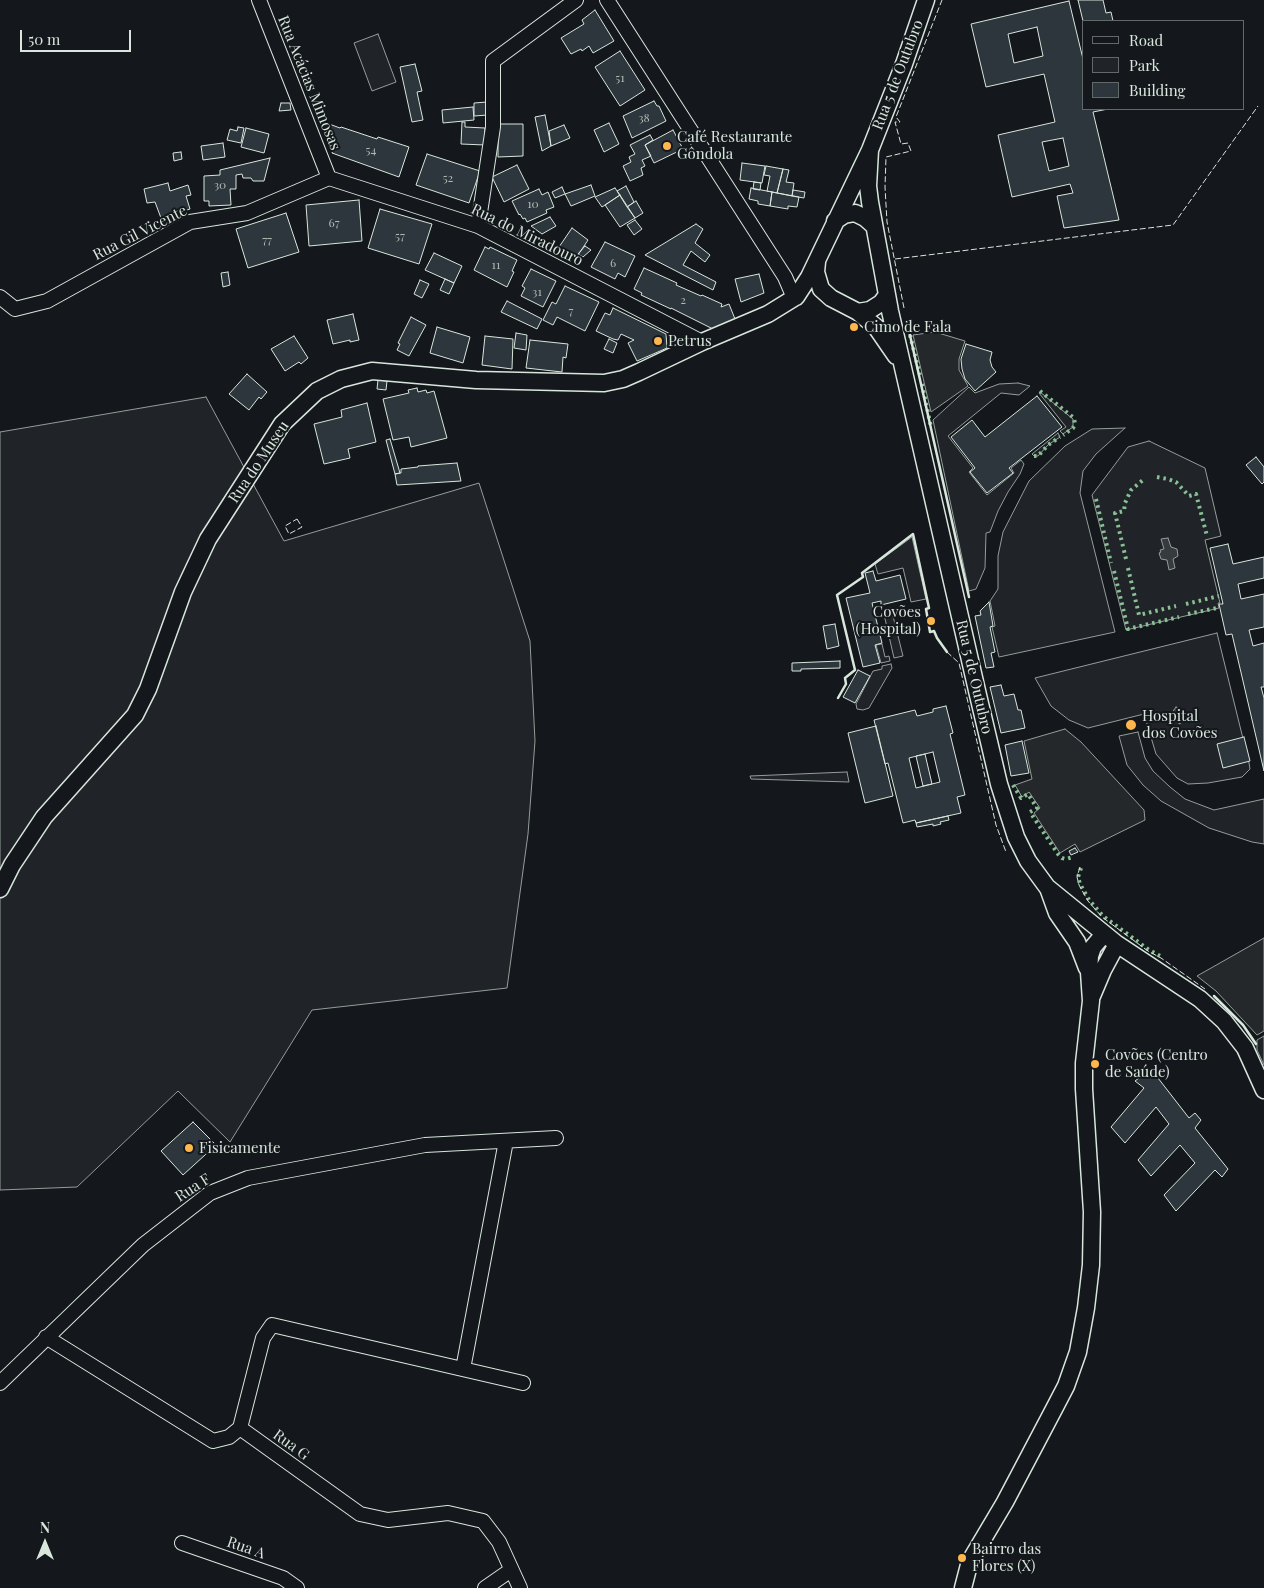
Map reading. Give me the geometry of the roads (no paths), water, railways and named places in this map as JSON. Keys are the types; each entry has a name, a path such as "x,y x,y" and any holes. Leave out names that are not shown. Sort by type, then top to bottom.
{"street":[{"name":"Rua Acácias Mimosas","path":"259,0 329,178"},
{"path":"478,226 493,127 493,61 576,0"},
{"path":"607,0 785,277 795,298"},
{"name":"Rua 5 de Outubro","path":"835,221 870,150 926,0"},
{"name":"Rua 5 de Outubro","path":"870,150 868,186 874,226"},
{"name":"Rua do Miradouro","path":"329,178 478,226 702,342"},
{"name":"Rua Gil Vicente","path":"0,297 15,309 47,301 190,222 247,213 329,178"},
{"path":"795,298 809,277 817,259 835,221 844,215 855,214 865,218 874,226 887,294 881,303 870,310 858,312 831,298 821,289 816,272 817,259"},
{"name":"Rua 5 de Outubro","path":"887,294 978,694 1007,813 1016,837 1028,861 1048,888 1117,944 1200,999 1224,1021 1245,1048 1264,1090"},
{"path":"795,298 817,296 831,298"},
{"name":"Rua do Museu","path":"0,889 12,865 44,817 135,715 148,689 183,592 208,538 282,424 317,391 340,379 372,371 476,380 604,383 631,376 702,342 768,314 795,298"},
{"name":"Rua 5 de Outubro","path":"858,312 876,328 890,345 904,369"},
{"path":"1048,888 1057,913 1082,951 1089,972"},
{"path":"963,1588 970,1561 1005,1502 1066,1386 1078,1352 1091,1265 1092,1212 1084,1089 1084,1063 1091,1001 1089,972 1090,956 1093,947 1104,934"},
{"path":"1091,1001 1103,970 1117,944"},
{"name":"Rua F","path":"0,1383 143,1245 210,1193 248,1178 416,1147 556,1138"},
{"path":"463,1368 506,1140"},
{"path":"46,1337 213,1441 229,1437 240,1428 263,1338 272,1325 523,1383"},
{"name":"Rua G","path":"240,1428 360,1514 388,1520 448,1513 483,1521 499,1542 520,1588"},
{"name":"Rua A","path":"182,1543 283,1578 297,1588"},
{"path":"486,1588 511,1570"}],"place":[{"name":"Café Restaurante Gôndola","path":"667,146"},
{"name":"Cimo de Fala","path":"854,327"},
{"name":"Petrus","path":"658,341"},
{"name":"Covões (Hospital)","path":"931,621"},
{"name":"Hospital dos Covões","path":"1131,725"},
{"name":"Covões (Centro de Saúde)","path":"1095,1064"},
{"name":"Fisicamente","path":"189,1148"},
{"name":"Bairro das Flores (X)","path":"962,1558"}]}
